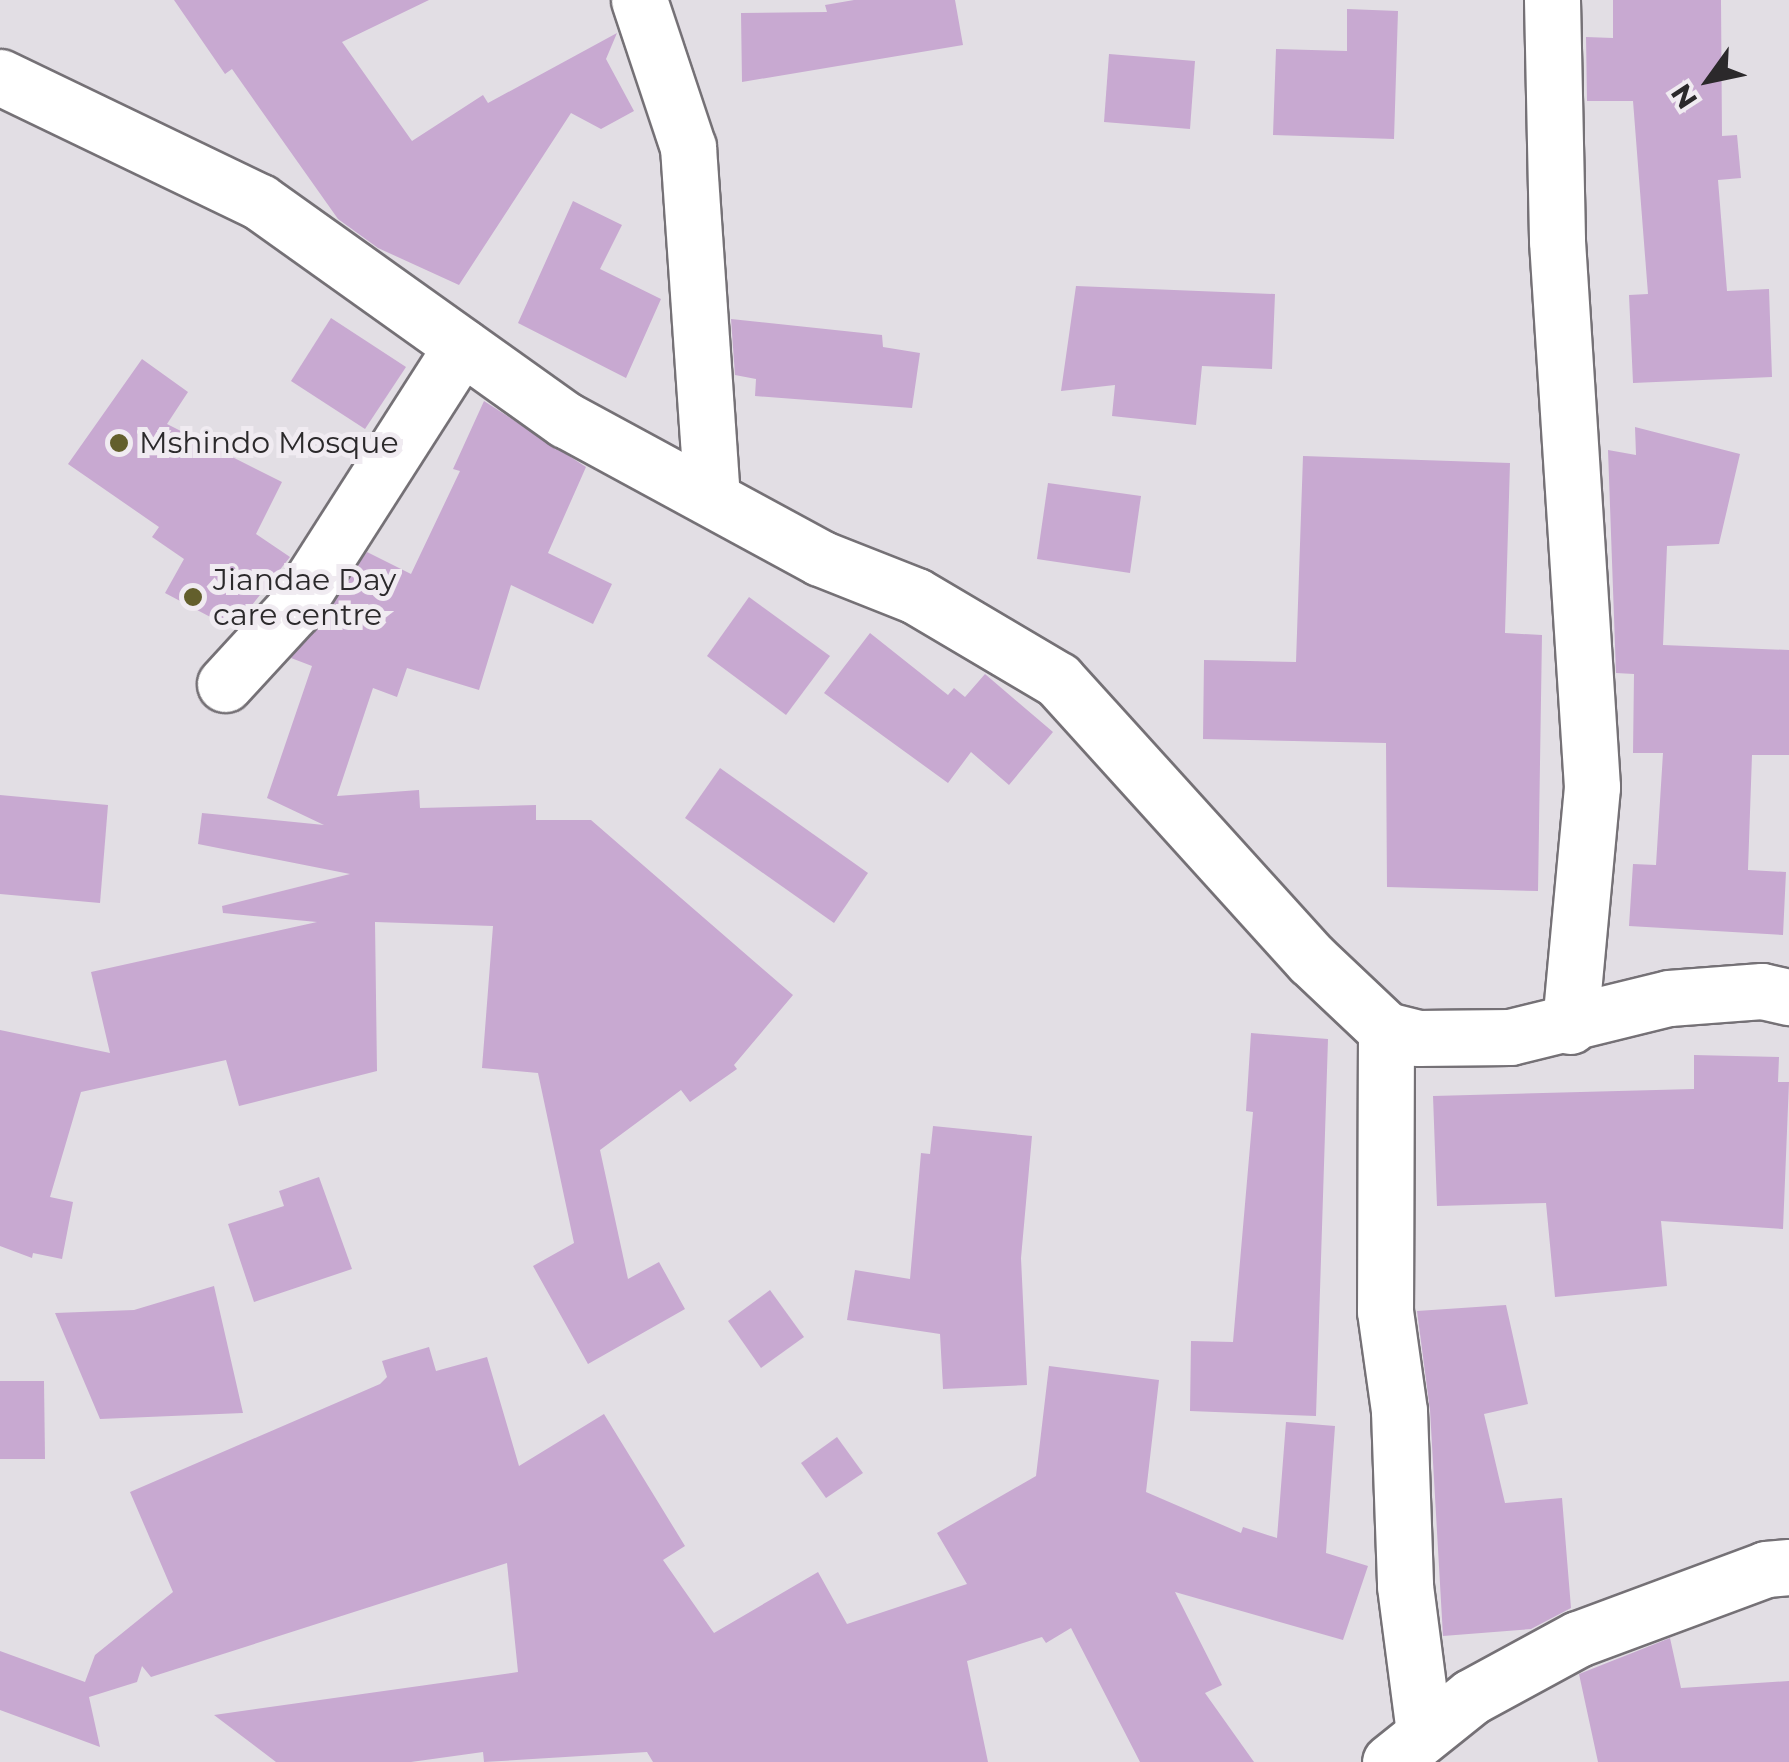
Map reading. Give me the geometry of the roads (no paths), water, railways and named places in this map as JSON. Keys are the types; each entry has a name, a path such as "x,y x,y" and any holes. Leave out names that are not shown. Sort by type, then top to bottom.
{"street":[{"path":"640,0 688,147 712,496"},
{"path":"1552,0 1557,241 1592,787 1570,1026"},
{"path":"0,77 260,202 566,420 820,558 916,596 1058,680 1311,958 1386,1030 1470,1040 1570,1026 1668,998 1762,991 1789,997"},
{"path":"225,684 293,610 462,346"},
{"path":"1386,1030 1385,1311 1399,1410 1407,1747"},
{"path":"1407,1747 1471,1697 1578,1639 1766,1570 1789,1567"}],"place":[{"name":"Mshindo Mosque","path":"119,443"},
{"name":"Jiandae Day care centre","path":"193,597"}]}
